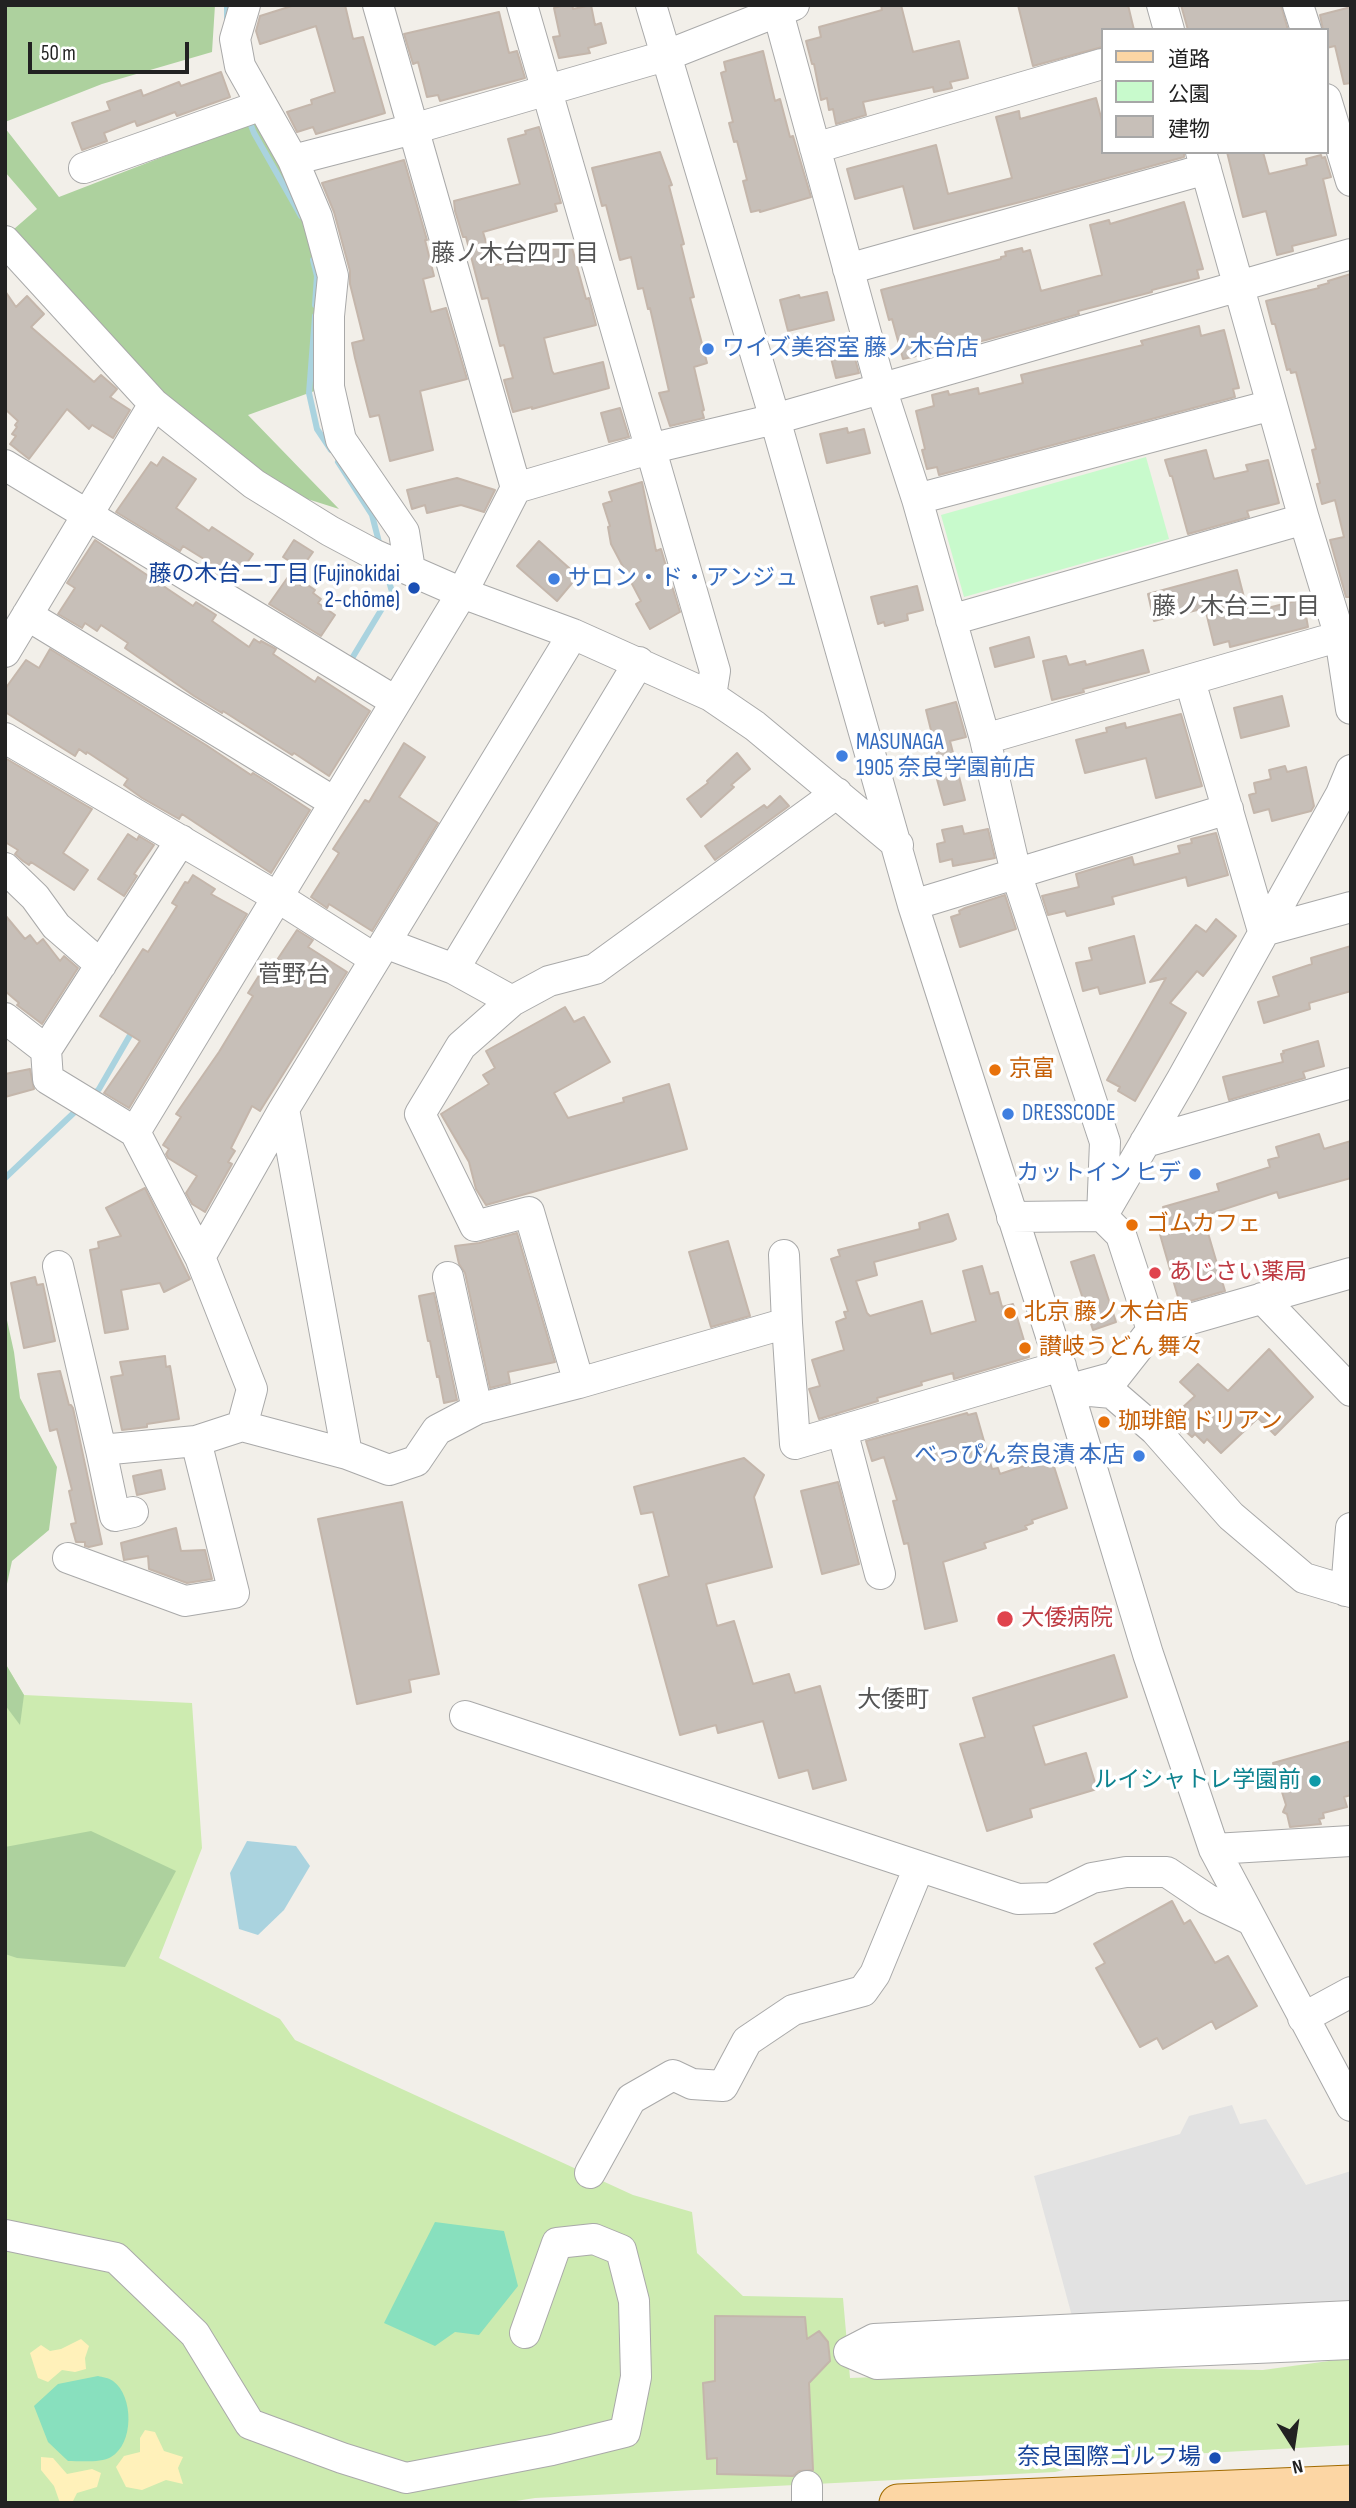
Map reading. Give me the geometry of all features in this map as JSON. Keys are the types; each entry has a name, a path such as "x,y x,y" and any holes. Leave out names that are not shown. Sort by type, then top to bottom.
{"main road":[{"path":"1091,2495 1240,2474 1351,2465"},
{"path":"898,2503 1351,2484"}],"street":[{"path":"245,5 235,40 250,110 293,160 317,217 333,276 329,316 329,387 341,440 404,532 410,570"},
{"path":"135,1132 462,593 516,488 378,5"},
{"path":"522,5 715,671 711,696"},
{"path":"651,5 775,419 913,905 1064,1378 1148,1654 1214,1849 1351,2106"},
{"path":"1162,5 1168,28"},
{"path":"1298,5 1305,28"},
{"path":"293,160 413,129 665,57 782,7 815,148 881,388 917,499 985,739 1016,873 1105,1142 1102,1216"},
{"path":"815,148 1100,65"},
{"path":"1328,106 1351,181"},
{"path":"84,168 250,110"},
{"path":"848,269 1204,160 1304,519 1345,635 1351,709"},
{"path":"5,241 154,404 254,484 375,555 462,593 573,634 711,696 755,726 898,845"},
{"path":"516,488 649,449 775,419 1351,254"},
{"path":"5,652 154,404"},
{"path":"917,499 1272,405"},
{"path":"5,465 395,701"},
{"path":"951,620 1304,519"},
{"path":"27,615 334,803"},
{"path":"200,1257 284,1109 573,634"},
{"path":"985,739 1345,635"},
{"path":"454,969 639,662"},
{"path":"1190,681 1264,931"},
{"path":"5,738 279,898 380,951 454,969 512,1001"},
{"path":"1102,1216 1341,794 1351,770"},
{"path":"579,1383 529,1212 475,1226 420,1114 461,1046 512,1001 549,981 595,969 837,793"},
{"path":"913,905 1228,809"},
{"path":"181,840 46,1050 48,1079 135,1132 200,1257 252,1389 242,1426"},
{"path":"5,868 35,897 56,926 101,965"},
{"path":"1264,931 1351,908"},
{"path":"5,1018 46,1050"},
{"path":"1145,1142 1351,1083"},
{"path":"284,1109 346,1454"},
{"path":"1012,1217 1102,1216 1121,1235 1152,1330"},
{"path":"784,1255 795,1444 842,1430 1064,1378 1115,1377 1152,1330 1351,1273"},
{"path":"58,1266 115,1516 132,1512"},
{"path":"448,1277 477,1409"},
{"path":"1262,1298 1351,1391"},
{"path":"101,1450 196,1441 242,1426 346,1454 389,1470 416,1461 437,1430 477,1409 579,1383 787,1323"},
{"path":"1064,1378 1112,1393 1154,1430 1231,1516 1304,1578 1348,1592 1351,1528"},
{"path":"842,1430 880,1574"},
{"path":"68,1558 185,1601 234,1593 196,1441"},
{"path":"465,1716 1018,1899 1051,1898 1092,1878 1126,1872 1167,1872 1207,1899 1251,1920"},
{"path":"1214,1849 1351,1840"},
{"path":"590,2173 631,2099 673,2075 692,2084 723,2086 747,2041 793,2010 863,1991 875,1974 919,1867"},
{"path":"1303,2018 1351,1992"},
{"path":"5,2235 116,2258 195,2334 250,2424 406,2478 552,2450 625,2432 636,2377 634,2301 621,2250 594,2239 557,2243 525,2333"},
{"path":"1351,2316 874,2339 849,2352 877,2364 1351,2344"}],"green space":[{"path":"5,5 215,5 212,52 102,84 5,122"},
{"path":"258,120 311,217 325,276 320,389 248,415 339,509 301,497 253,469 160,393 14,229 37,209 5,172 5,128 59,197"},
{"path":"1146,457 1169,539 964,597 941,515"},
{"path":"5,1311 20,1398 57,1467 49,1530 12,1561 5,1593"},
{"path":"5,1663 24,1695 192,1703 202,1848 159,1958 280,2019 295,2040 633,2195 692,2212 697,2253 743,2296 843,2298 850,2378 1127,2368 1263,2370 1351,2358 1351,2445 1117,2458 1055,2472 535,2498 503,2503 5,2503"},
{"path":"5,1663 24,1695 20,1725 5,1705"},
{"path":"91,1831 176,1871 125,1967 17,1958 5,1954 5,1847"},
{"path":"435,2222 504,2231 518,2286 479,2335 455,2332 435,2346 384,2323"},
{"path":"98,2376 113,2381 125,2397 128,2420 124,2442 119,2451 107,2459 68,2461 48,2442 34,2406 58,2384"}],"sand":[{"path":"81,2339 89,2346 85,2358 86,2369 75,2372 62,2370 48,2382 38,2378 30,2353 41,2345 50,2351 61,2349"},
{"path":"145,2430 155,2432 164,2451 183,2457 178,2468 183,2484 166,2480 142,2490 126,2487 116,2467 124,2456 140,2452 140,2438"},
{"path":"41,2457 53,2458 67,2474 92,2469 101,2473 97,2487 77,2493 73,2501 60,2503 54,2486 41,2470"}],"shaded area":[{"path":"1232,2105 1240,2124 1266,2119 1306,2185 1351,2171 1351,2302 1222,2307 1073,2320 1034,2176 1180,2134 1189,2116"}],"water":[{"path":"247,1841 296,1846 310,1866 284,1910 258,1935 239,1929 230,1873"}],"building":[{"path":"295,5 345,5 353,39 363,37 385,113 316,134 313,127 297,132 287,112 312,104 311,100 335,92 316,26 260,44 256,31 260,16"},
{"path":"572,5 573,9 591,5 595,25 601,23 606,43 588,48 590,53 559,58 553,37 560,36 554,8"},
{"path":"881,5 901,5 913,52 959,41 968,78 950,82 952,88 934,92 933,87 863,102 866,115 836,124 827,98 821,100 806,41 821,37 819,27 882,10"},
{"path":"1018,5 1128,5 1134,28 1100,28 1100,48 1033,66"},
{"path":"1181,5 1281,5 1287,28 1187,28"},
{"path":"1351,7 1351,83 1344,84 1335,46 1328,48 1328,28 1323,28 1320,15"},
{"path":"499,12 509,53 517,51 525,78 440,101 438,95 427,97 418,62 413,64 404,34"},
{"path":"763,51 775,101 780,99 811,197 760,212 751,212 743,181 747,180 737,141 734,142 729,123 733,122 721,73 726,71 724,62"},
{"path":"221,72 230,97 177,116 175,112 137,126 135,121 104,133 107,141 82,150 72,123 110,110 107,102 141,90 143,96 179,82 181,86"},
{"path":"1096,98 1100,113 1100,154 1184,154 1184,157 914,229 903,186 855,199 847,169 936,145 948,194 1012,178 996,117 1019,111 1020,119"},
{"path":"539,127 561,203 555,204 557,211 483,232 493,266 571,244 596,325 544,338 552,371 554,374 603,362 609,388 513,412 504,380 513,378 504,345 500,346 488,298 482,299 454,201 520,184 508,139"},
{"path":"660,152 672,185 669,186 694,297 690,298 707,363 694,367 704,418 670,426 659,393 669,391 650,308 648,309 643,288 638,289 631,257 620,260 606,205 602,206 592,168"},
{"path":"1227,154 1264,154 1269,174 1307,165 1306,159 1321,155 1322,158 1325,157 1331,177 1323,179 1336,235 1292,246 1293,251 1277,255 1266,211 1243,217"},
{"path":"404,160 427,240 434,276 423,279 431,312 446,308 467,379 420,391 433,450 390,461 379,415 370,417 355,358 352,343 364,340 350,284 350,271 334,212 322,183"},
{"path":"1184,202 1203,269 1197,270 1199,278 1078,311 1079,314 986,340 903,359 881,290 1001,259 1006,256 1005,252 1022,248 1023,252 1030,250 1041,291 1102,275 1090,225 1109,220 1110,224"},
{"path":"1351,274 1351,597 1346,597 1330,540 1344,537 1335,500 1322,504 1312,450 1316,449 1296,372 1287,370 1266,301 1319,288 1318,286 1329,283 1328,281"},
{"path":"5,291 16,307 27,296 44,314 31,327 94,382 101,375 117,389 110,397 130,410 113,438 92,425 89,429 67,409 29,459 10,444 16,436 12,434 18,421 5,409"},
{"path":"827,292 834,320 788,331 780,300"},
{"path":"1199,326 1201,336 1224,330 1239,388 1233,389 1235,397 939,475 937,467 927,469 916,411 934,406 932,395 948,391 949,395 978,388 979,394 1023,383 1021,375 1143,345 1141,341"},
{"path":"849,337 859,373 836,378 827,342"},
{"path":"620,408 629,437 609,442 601,413"},
{"path":"847,428 848,433 864,429 870,453 827,463 820,434"},
{"path":"1206,450 1214,479 1248,471 1246,465 1268,460 1279,503 1247,511 1249,517 1188,534 1165,460"},
{"path":"163,457 196,479 176,508 209,531 212,527 253,554 236,579 183,546 180,551 116,512 151,462 157,466"},
{"path":"457,478 495,490 484,512 461,505 427,513 425,505 412,509 407,490"},
{"path":"642,482 656,551 661,549 668,573 665,575 673,589 680,612 650,629 636,604 641,601 611,544 610,526 603,504 612,501 609,492"},
{"path":"95,540 193,606 196,602 216,615 212,621 249,647 254,639 260,643 261,641 276,649 273,654 315,682 318,677 370,711 329,776 194,696 125,648 128,643 101,625 97,631 85,623 82,628 58,614 75,588 67,583"},
{"path":"294,540 313,552 301,569 283,557"},
{"path":"539,541 578,576 557,601 517,566"},
{"path":"1237,570 1248,613 1303,599 1308,627 1230,647 1229,641 1214,645 1205,608 1154,621 1148,594"},
{"path":"288,577 300,585 302,581 315,590 313,593 321,599 318,603 335,615 321,636 269,604"},
{"path":"917,586 923,610 907,614 908,620 885,626 884,622 878,624 871,597"},
{"path":"1029,637 1034,657 995,667 990,648"},
{"path":"50,649 310,810 271,873 182,814 179,819 142,798 124,785 128,779 87,752 86,754 79,749 75,756 5,712 5,689 26,660 39,668"},
{"path":"1143,650 1149,672 1052,700 1043,661 1066,656 1069,665 1085,661 1086,665"},
{"path":"1282,696 1289,726 1241,738 1234,708"},
{"path":"956,702 966,737 950,741 965,800 944,805 935,772 941,771 926,710"},
{"path":"1181,714 1202,786 1156,798 1146,758 1085,773 1076,740 1107,732 1106,728 1125,723 1126,728"},
{"path":"404,743 425,757 399,797 438,823 372,931 329,904 327,908 311,897 339,853 333,849 365,800 369,802"},
{"path":"737,753 750,769 701,817 687,799 708,783 707,781"},
{"path":"5,758 92,809 63,853 88,870 74,890 31,862 29,865 23,861 15,854 18,850 5,842"},
{"path":"1285,766 1287,772 1306,767 1314,806 1311,811 1272,821 1269,809 1254,813 1249,795 1256,793 1254,783 1271,779 1269,770"},
{"path":"780,796 789,806 715,860 705,846 764,805 767,808"},
{"path":"962,826 964,834 988,829 995,858 953,866 952,859 940,862 937,844 945,842 942,830"},
{"path":"1216,833 1228,875 1188,886 1186,877 1112,897 1114,904 1067,916 1065,911 1048,915 1042,896 1079,887 1076,874 1132,857 1134,865 1180,853 1178,846 1192,843 1191,839"},
{"path":"128,834 137,840 139,836 154,845 134,874 137,876 124,896 98,879"},
{"path":"193,875 215,889 211,894 247,914 129,1108 104,1093 140,1041 100,1016 143,949 148,952 177,906 172,903 185,882 188,883"},
{"path":"1005,895 1016,929 960,947 951,917 960,914 959,911 965,908"},
{"path":"5,915 25,939 30,935 37,944 43,939 60,961 64,956 78,968 42,1024 17,1005 19,1003 5,991"},
{"path":"1216,919 1236,936 1203,976 1197,971 1170,1003 1186,1013 1135,1101 1118,1091 1120,1087 1107,1080 1166,978 1150,982 1196,925 1206,932"},
{"path":"297,930 313,940 308,947 347,972 260,1111 252,1106 231,1148 235,1151 228,1162 232,1164 205,1212 192,1204 186,1193 197,1176 168,1158 166,1154 169,1149 163,1145 181,1117 176,1114 219,1052 253,996 248,993 265,966 271,969"},
{"path":"1134,936 1145,983 1100,994 1098,987 1083,991 1076,963 1092,960 1089,948"},
{"path":"1351,946 1351,991 1309,1003 1310,1009 1264,1023 1258,1002 1279,996 1273,977 1312,964 1311,958"},
{"path":"565,1007 574,1022 584,1017 610,1062 554,1093 568,1118 624,1102 623,1098 669,1084 687,1149 486,1205 476,1189 469,1162 441,1114 489,1084 483,1075 495,1068 486,1051"},
{"path":"1318,1041 1324,1066 1303,1072 1305,1078 1229,1100 1223,1077 1283,1062 1283,1051"},
{"path":"30,1069 34,1089 5,1097 5,1074"},
{"path":"1319,1134 1324,1149 1351,1141 1351,1178 1279,1198 1277,1192 1203,1216 1225,1291 1180,1304 1159,1231 1169,1228 1163,1207 1219,1191 1217,1184 1270,1167 1268,1160 1279,1157 1276,1147"},
{"path":"145,1188 190,1279 164,1292 160,1283 121,1290 128,1329 105,1333 90,1250 99,1248 98,1242 121,1236 106,1208"},
{"path":"948,1214 956,1239 874,1262 877,1275 856,1281 867,1313 870,1316 922,1301 931,1334 976,1321 963,1271 982,1266 990,1294 998,1292 1002,1307 1013,1304 1029,1357 954,1379 953,1373 921,1382 922,1385 877,1398 878,1401 819,1419 809,1389 820,1386 812,1360 844,1350 836,1322 846,1318 844,1312 848,1311 831,1259 840,1256 838,1250 920,1229 919,1223"},
{"path":"517,1233 555,1362 508,1372 510,1383 490,1388 465,1273 459,1264 455,1246"},
{"path":"728,1241 750,1316 711,1327 689,1252"},
{"path":"1094,1255 1116,1322 1093,1330 1071,1262"},
{"path":"35,1277 37,1285 43,1284 55,1341 24,1348 11,1283"},
{"path":"434,1293 457,1400 444,1403 419,1296"},
{"path":"1269,1349 1313,1397 1275,1435 1258,1418 1221,1453 1207,1439 1204,1443 1195,1434 1192,1437 1183,1429 1180,1432 1169,1420 1195,1396 1180,1382 1198,1364 1228,1391"},
{"path":"165,1356 166,1367 170,1366 179,1419 122,1430 111,1377 123,1375 120,1362"},
{"path":"60,1371 69,1405 73,1408 102,1544 89,1547 85,1546 85,1542 76,1542 71,1524 76,1523 69,1491 72,1490 57,1429 50,1431 38,1374"},
{"path":"967,1413 976,1413 992,1469 998,1468 1000,1474 1051,1457 1067,1508 1032,1520 1033,1523 1025,1526 1027,1529 984,1543 986,1548 943,1562 957,1621 925,1629 908,1543 904,1544 893,1501 897,1500 884,1457 872,1461 866,1441"},
{"path":"744,1458 764,1475 754,1497 772,1567 706,1584 717,1626 734,1621 753,1684 789,1674 795,1693 820,1686 846,1780 813,1789 808,1770 779,1778 763,1721 718,1733 716,1725 680,1735 639,1585 669,1576 653,1512 641,1514 634,1487"},
{"path":"161,1470 165,1489 137,1495 133,1476"},
{"path":"838,1482 859,1564 822,1574 801,1491"},
{"path":"402,1502 439,1674 409,1680 411,1692 357,1704 318,1519"},
{"path":"176,1528 181,1551 205,1550 212,1579 187,1583 149,1569 148,1556 124,1560 121,1543"},
{"path":"1114,1655 1127,1697 1033,1726 1045,1765 1086,1753 1097,1789 1030,1809 1032,1817 987,1831 960,1744 985,1737 973,1698"},
{"name":"ルイシャトレ学園前","path":"1351,1741 1351,1795 1344,1797 1347,1807 1323,1813 1324,1818 1319,1819 1321,1824 1290,1827 1287,1814 1283,1812 1286,1805 1273,1763"},
{"path":"1172,1901 1184,1924 1190,1920 1215,1963 1228,1956 1257,2006 1216,2029 1212,2021 1163,2049 1157,2038 1140,2047 1096,1968 1105,1963 1094,1944"},
{"path":"715,2316 805,2317 807,2339 819,2331 828,2342 830,2361 809,2383 813,2470 799,2471 793,2476 717,2474 717,2458 707,2459 703,2383 715,2381"}],"waterway":[{"path":"227,5 227,21"},
{"path":"248,118 301,216"},
{"path":"313,260 317,276 315,305"},
{"path":"315,316 309,393 317,429 331,450"},
{"path":"338,462 372,515 380,546"},
{"path":"348,665 392,592 386,570"},
{"path":"93,1095 133,1030"},
{"path":"5,1178 80,1107"}],"place":[{"name":"ワイズ美容室 藤ノ木台店","path":"708,349"},
{"name":"サロン・ド・アンジュ","path":"554,579"},
{"name":"藤の木台二丁目 (Fujinokidai 2-chōme)","path":"414,588"},
{"name":"MASUNAGA 1905 奈良学園前店","path":"842,756"},
{"name":"京富","path":"995,1070"},
{"name":"DRESSCODE","path":"1008,1114"},
{"name":"カットイン ヒデ","path":"1195,1174"},
{"name":"ゴムカフェ","path":"1132,1225"},
{"name":"あじさい薬局","path":"1155,1273"},
{"name":"北京 藤ノ木台店","path":"1010,1313"},
{"name":"讃岐うどん 舞々","path":"1025,1348"},
{"name":"珈琲館 ドリアン","path":"1104,1422"},
{"name":"べっぴん奈良漬 本店","path":"1139,1456"},
{"name":"大倭病院","path":"1005,1619"},
{"name":"ルイシャトレ学園前","path":"1315,1781"},
{"name":"奈良国際ゴルフ場","path":"1215,2458"}],"district":[{"name":"藤ノ木台四丁目","path":"515,255"},
{"name":"藤ノ木台三丁目","path":"1236,608"},
{"name":"菅野台","path":"294,976"},
{"name":"大倭町","path":"893,1701"}]}
